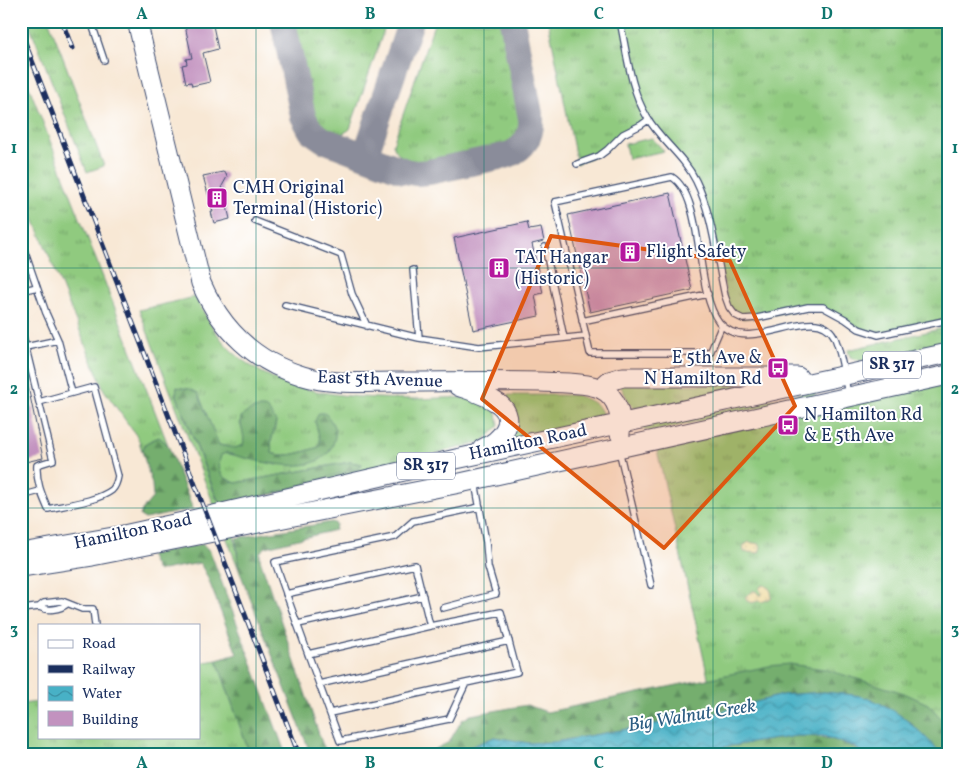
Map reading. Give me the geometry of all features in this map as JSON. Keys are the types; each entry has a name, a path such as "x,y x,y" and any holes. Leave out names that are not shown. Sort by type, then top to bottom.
{"main road":[{"name":"East 5th Avenue","path":"137,21 201,283 215,311 235,337 266,360 305,377 322,380 357,382 553,383 601,388"},
{"name":"East 5th Avenue","path":"148,21 156,101"},
{"name":"Hamilton Road","path":"21,553 119,536 456,459 948,354"},
{"name":"Hamilton Road","path":"21,567 92,556 475,480 948,375"},
{"path":"619,448 622,423 614,401 601,388 609,381 624,377 840,376"},
{"path":"448,382 494,400 502,407 507,419 507,427 504,433 494,443 456,459"}],"lane":[{"path":"91,21 104,60"},
{"path":"620,21 634,85 648,120 686,164 696,181 707,212 725,296 729,307 735,315 743,319 757,318 808,307 823,307 845,318 859,329 878,336 948,320"},
{"path":"577,164 599,156 623,134 641,126 648,120"},
{"path":"722,325 710,353 590,353 555,202 672,177 686,191 713,313 722,325 734,333 752,335 809,324 824,325 834,336 840,376 848,397"},
{"path":"255,221 341,254 352,294 367,326"},
{"path":"21,241 46,313 58,340 72,394"},
{"path":"545,247 564,338"},
{"path":"413,270 419,338"},
{"path":"21,291 37,287"},
{"path":"582,321 708,294"},
{"path":"285,305 419,338 479,347 586,336"},
{"path":"21,328 24,347 53,460 37,465 36,474 48,510 102,496 113,489 117,484 118,476 94,387 39,402"},
{"path":"24,347 58,340"},
{"path":"619,448 651,585"},
{"path":"443,608 496,594 488,567 486,542 475,480"},
{"path":"21,496 40,490"},
{"path":"466,684 449,718 340,741 275,562 396,537 413,521 480,507"},
{"path":"286,594 415,564 430,626"},
{"path":"298,624 422,596"},
{"path":"21,609 39,607 44,610 62,609 67,604 82,609 93,609 95,624"},
{"path":"308,654 501,612 517,672 330,713"},
{"path":"319,684 509,642"}],"highlighted area":[{"path":"551,236 730,261 795,406 664,548 482,399"}],"green space":[{"path":"28,21 49,21 104,166 87,172"},
{"path":"292,21 387,21 350,129 346,132 341,134 331,133 321,128 314,121"},
{"path":"435,21 501,22 522,123 520,134 513,142 417,162 405,159 397,152 393,144"},
{"path":"548,21 948,21 948,320 878,335 868,333 823,307 743,319 729,307 707,212 696,181 649,120 623,134 607,150 577,164"},
{"path":"21,66 168,445 159,437 146,443 142,451 138,438 104,390 21,187"},
{"path":"652,138 664,151 628,159 625,144"},
{"path":"195,297 217,334 240,358 261,372 284,382 310,390 362,397 476,399 484,402 497,413 499,426 481,443 406,460 324,484 264,496 360,468 362,464 350,462 236,483 231,481 223,476 219,466 220,455 226,453 277,465 331,451 315,421 321,440 319,447 302,452 289,455 272,453 271,442 276,422 240,423 245,438 243,446 235,448 219,445 177,387 176,394 216,498 227,513 235,542 239,570 139,310"},
{"path":"948,327 948,344 865,361 850,357 848,350"},
{"path":"948,375 948,745 716,713 655,441"},
{"path":"619,384 756,385 640,414 630,404"},
{"path":"177,387 190,389 198,393 219,445 235,448 243,445 241,417 257,408 268,409 276,422 271,442 272,453 277,455 296,454 319,447 320,440 315,421 319,413 325,413 333,424 335,435 333,444 326,455 315,462 301,465 285,465 226,453 221,455 219,466 221,473 231,481 236,483 350,462 362,464 360,468 264,496 222,504 217,498 176,394"},
{"path":"818,390 814,396 651,432 642,429 642,425"},
{"path":"508,395 576,395 589,400 597,406 603,419 507,443 512,410"},
{"path":"159,437 168,445 193,509 145,519 140,516 142,510 153,497 152,484 142,451 146,443"},
{"path":"332,522 336,524 335,530 266,547 260,552 260,559 322,743 328,755 311,755 239,570 236,538"},
{"path":"202,544 210,551 286,755 250,755 217,660 237,654 207,576 200,563 157,571 149,555"},
{"path":"217,660 250,755 21,755 21,704 38,702 38,738 200,738 200,663"},
{"path":"789,664 824,669 904,693 928,704 948,726 948,755 943,755 910,722 856,696 824,692 782,695 716,713 555,742 528,743 495,737 450,755 424,755 449,742 462,720 471,715 527,705 547,712 769,666"},
{"path":"796,736 841,742 865,755 696,755 723,747"}],"sand":[{"path":"749,542 759,544 761,547 759,553 744,552 743,546"},
{"path":"763,585 770,590 771,598 762,602 752,603 747,601 745,597 752,591 762,595 759,588"}],"water":[{"path":"824,692 855,695 893,710 914,726 943,755 865,755 855,747 823,736 796,736 723,747 696,755 450,755 495,737 528,743 555,742 716,713 782,695"}],"building":[{"path":"184,21 212,21 218,49 203,53 210,82 192,86 191,82 186,83 182,65 187,64 186,59 192,58"},
{"name":"CMH Original Terminal (Historic)","path":"223,172 227,177 222,186 230,219 214,223 211,212 213,212 203,176"},
{"name":"Flight Safety","path":"670,193 692,290 590,312 568,215"},
{"name":"TAT Hangar (Historic)","path":"527,222 529,230 541,228 544,241 532,244 543,293 535,295 539,316 473,330 454,238"},
{"path":"21,372 25,372 43,458 21,463"}],"taxiway":[{"path":"283,21 303,116 311,131 324,140 405,171 416,173 429,172 508,155 526,141 530,131 531,119 512,21"},
{"path":"365,156 411,21"}],"railway":[{"path":"62,21 72,48"},
{"path":"21,32 299,755"}],"place":[{"name":"CMH Original Terminal (Historic)","path":"217,198"},
{"name":"Flight Safety","path":"630,252"},
{"name":"TAT Hangar (Historic)","path":"499,268"},
{"name":"E 5th Ave & N Hamilton Rd","path":"778,368"},
{"name":"N Hamilton Rd & E 5th Ave","path":"788,425"}],"water label":[{"name":"Big Walnut Creek","path":"692,716"}]}
